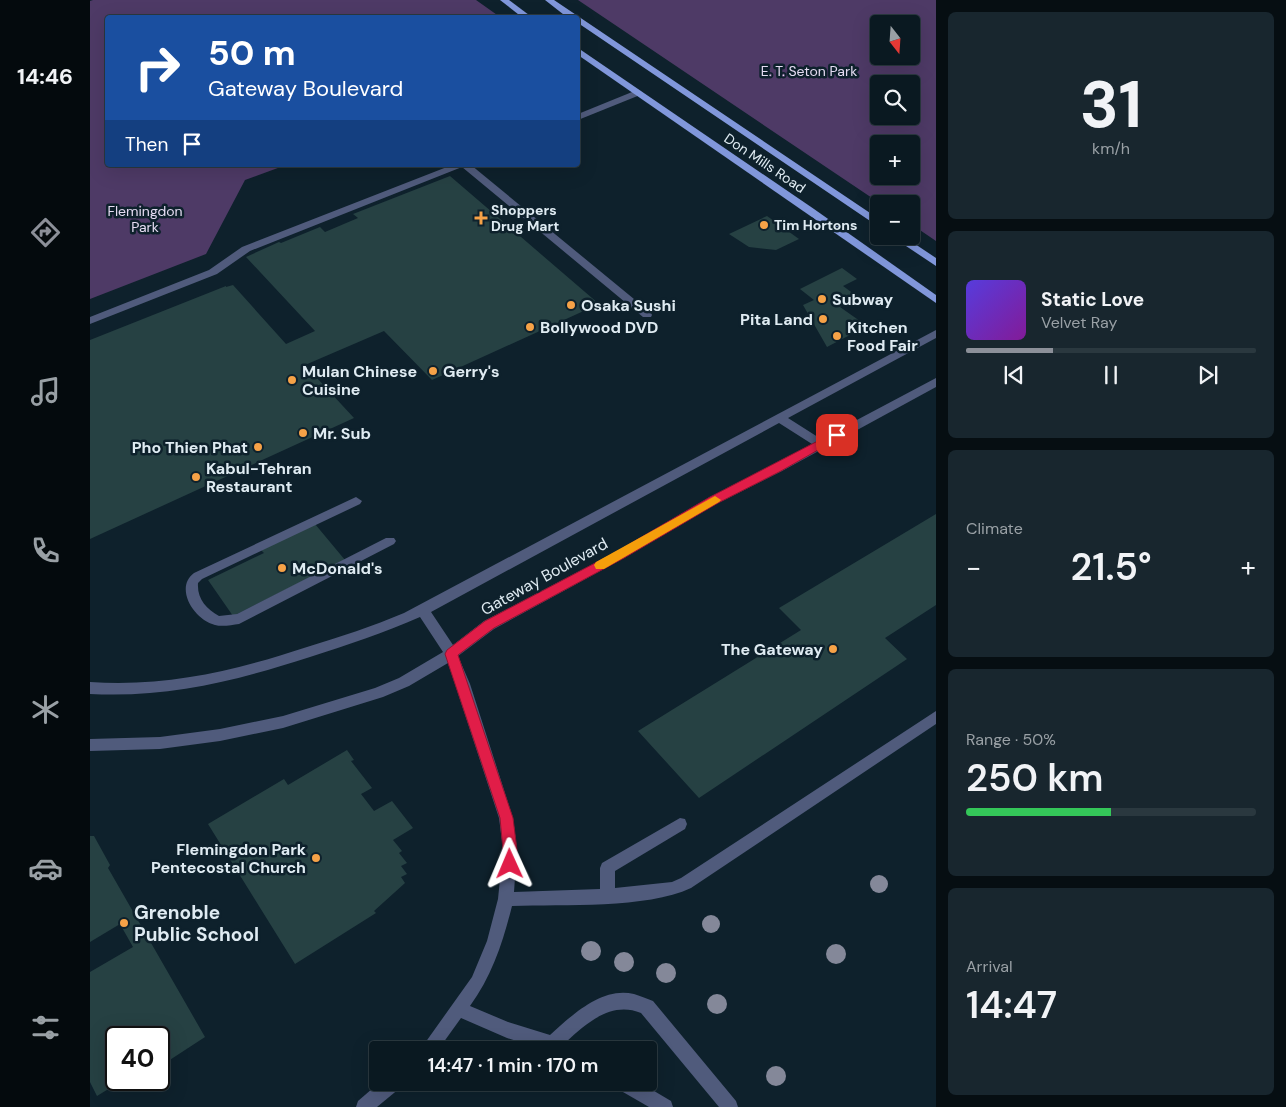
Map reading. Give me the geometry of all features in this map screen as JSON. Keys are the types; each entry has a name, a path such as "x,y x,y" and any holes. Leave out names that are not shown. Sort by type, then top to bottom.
{"main road":[{"path":"504,0 525,15"},
{"path":"549,0 570,15"},
{"name":"Don Mills Road","path":"580,21 870,218"},
{"name":"Don Mills Road","path":"580,52 812,211 936,300"},
{"path":"909,245 936,263"}],"street":[{"path":"580,116 637,93"},
{"path":"90,321 213,272 246,249 455,167"},
{"path":"467,167 647,315"},
{"name":"Gateway Boulevard","path":"90,688 148,689 194,684 235,675 382,628 423,610 690,468 779,417 936,333"},
{"name":"Gateway Boulevard","path":"90,745 160,743 220,735 283,722 378,693 404,682 452,654 489,625 936,382"},
{"path":"779,417 820,444"},
{"path":"356,501 198,576 192,581 191,589 199,608 217,621 239,619 390,542"},
{"path":"423,610 452,654 506,818 510,850 506,899 495,941 478,982 435,1041"},
{"path":"506,899 608,896 673,889 686,883 936,717"},
{"path":"608,896 607,868 680,824"},
{"path":"562,1041 576,1022 601,1006 614,1001 638,1002 647,1007 730,1107"},
{"path":"459,1010 507,1030 540,1041"},
{"path":"364,1107 383,1091"},
{"path":"637,1091 665,1107"}],"green space":[{"name":"Flemingdon Park","path":"476,0 497,15 105,15 105,167 281,167 245,180 206,254 90,299 90,1"},
{"name":"E. T. Seton Park","path":"578,0 936,0 936,241 920,230 920,195 870,195 870,197"}],"building":[{"path":"450,176 599,304 432,380 384,331 305,365 354,418 90,539 90,340 226,286 233,285 286,344 315,331 246,257 279,242 281,243 320,227 325,232 358,218 353,214"},
{"name":"Tim Hortons","path":"767,216 799,239 776,250 749,247 729,234"},
{"path":"842,268 857,279 843,286 858,297 840,307 867,326 827,347 803,305 814,300 800,289"},
{"name":"The Gateway","path":"936,514 936,605 885,638 907,659 699,798 638,731 801,630 779,608"},
{"name":"McDonald's","path":"315,524 345,560 233,616 208,580 264,553 261,550"},
{"name":"Flemingdon Park Pentecostal Church","path":"347,750 354,760 351,761 372,788 361,794 374,811 392,801 413,828 393,840 402,851 399,853 407,863 401,866 407,874 401,877 405,883 374,911 376,913 295,964 208,824 284,779 288,785"},
{"path":"90,836 94,836 110,865 108,868 205,1037 170,1060 170,1026 105,1026 105,1091 97,1096 90,1082 90,972 133,947 120,924 90,942"}],"slow traffic":[{"path":"600,565 715,500"}],"place":[{"name":"Shoppers Drug Mart","path":"481,218"},
{"name":"Tim Hortons","path":"764,225"},
{"name":"Subway","path":"822,299"},
{"name":"Osaka Sushi","path":"571,305"},
{"name":"Pita Land","path":"823,319"},
{"name":"Bollywood DVD","path":"530,327"},
{"name":"Kitchen Food Fair","path":"837,336"},
{"name":"Gerry's","path":"433,371"},
{"name":"Mulan Chinese Cuisine","path":"292,380"},
{"name":"Mr. Sub","path":"303,433"},
{"name":"Pho Thien Phat","path":"258,447"},
{"name":"Kabul-Tehran Restaurant","path":"196,477"},
{"name":"McDonald's","path":"282,568"},
{"name":"The Gateway","path":"833,649"},
{"name":"Flemingdon Park Pentecostal Church","path":"316,858"},
{"name":"Grenoble Public School","path":"124,923"}],"route":[{"path":"510,864 506,818 452,654 489,625 620,555 714,500 778,468 837,435"}]}
